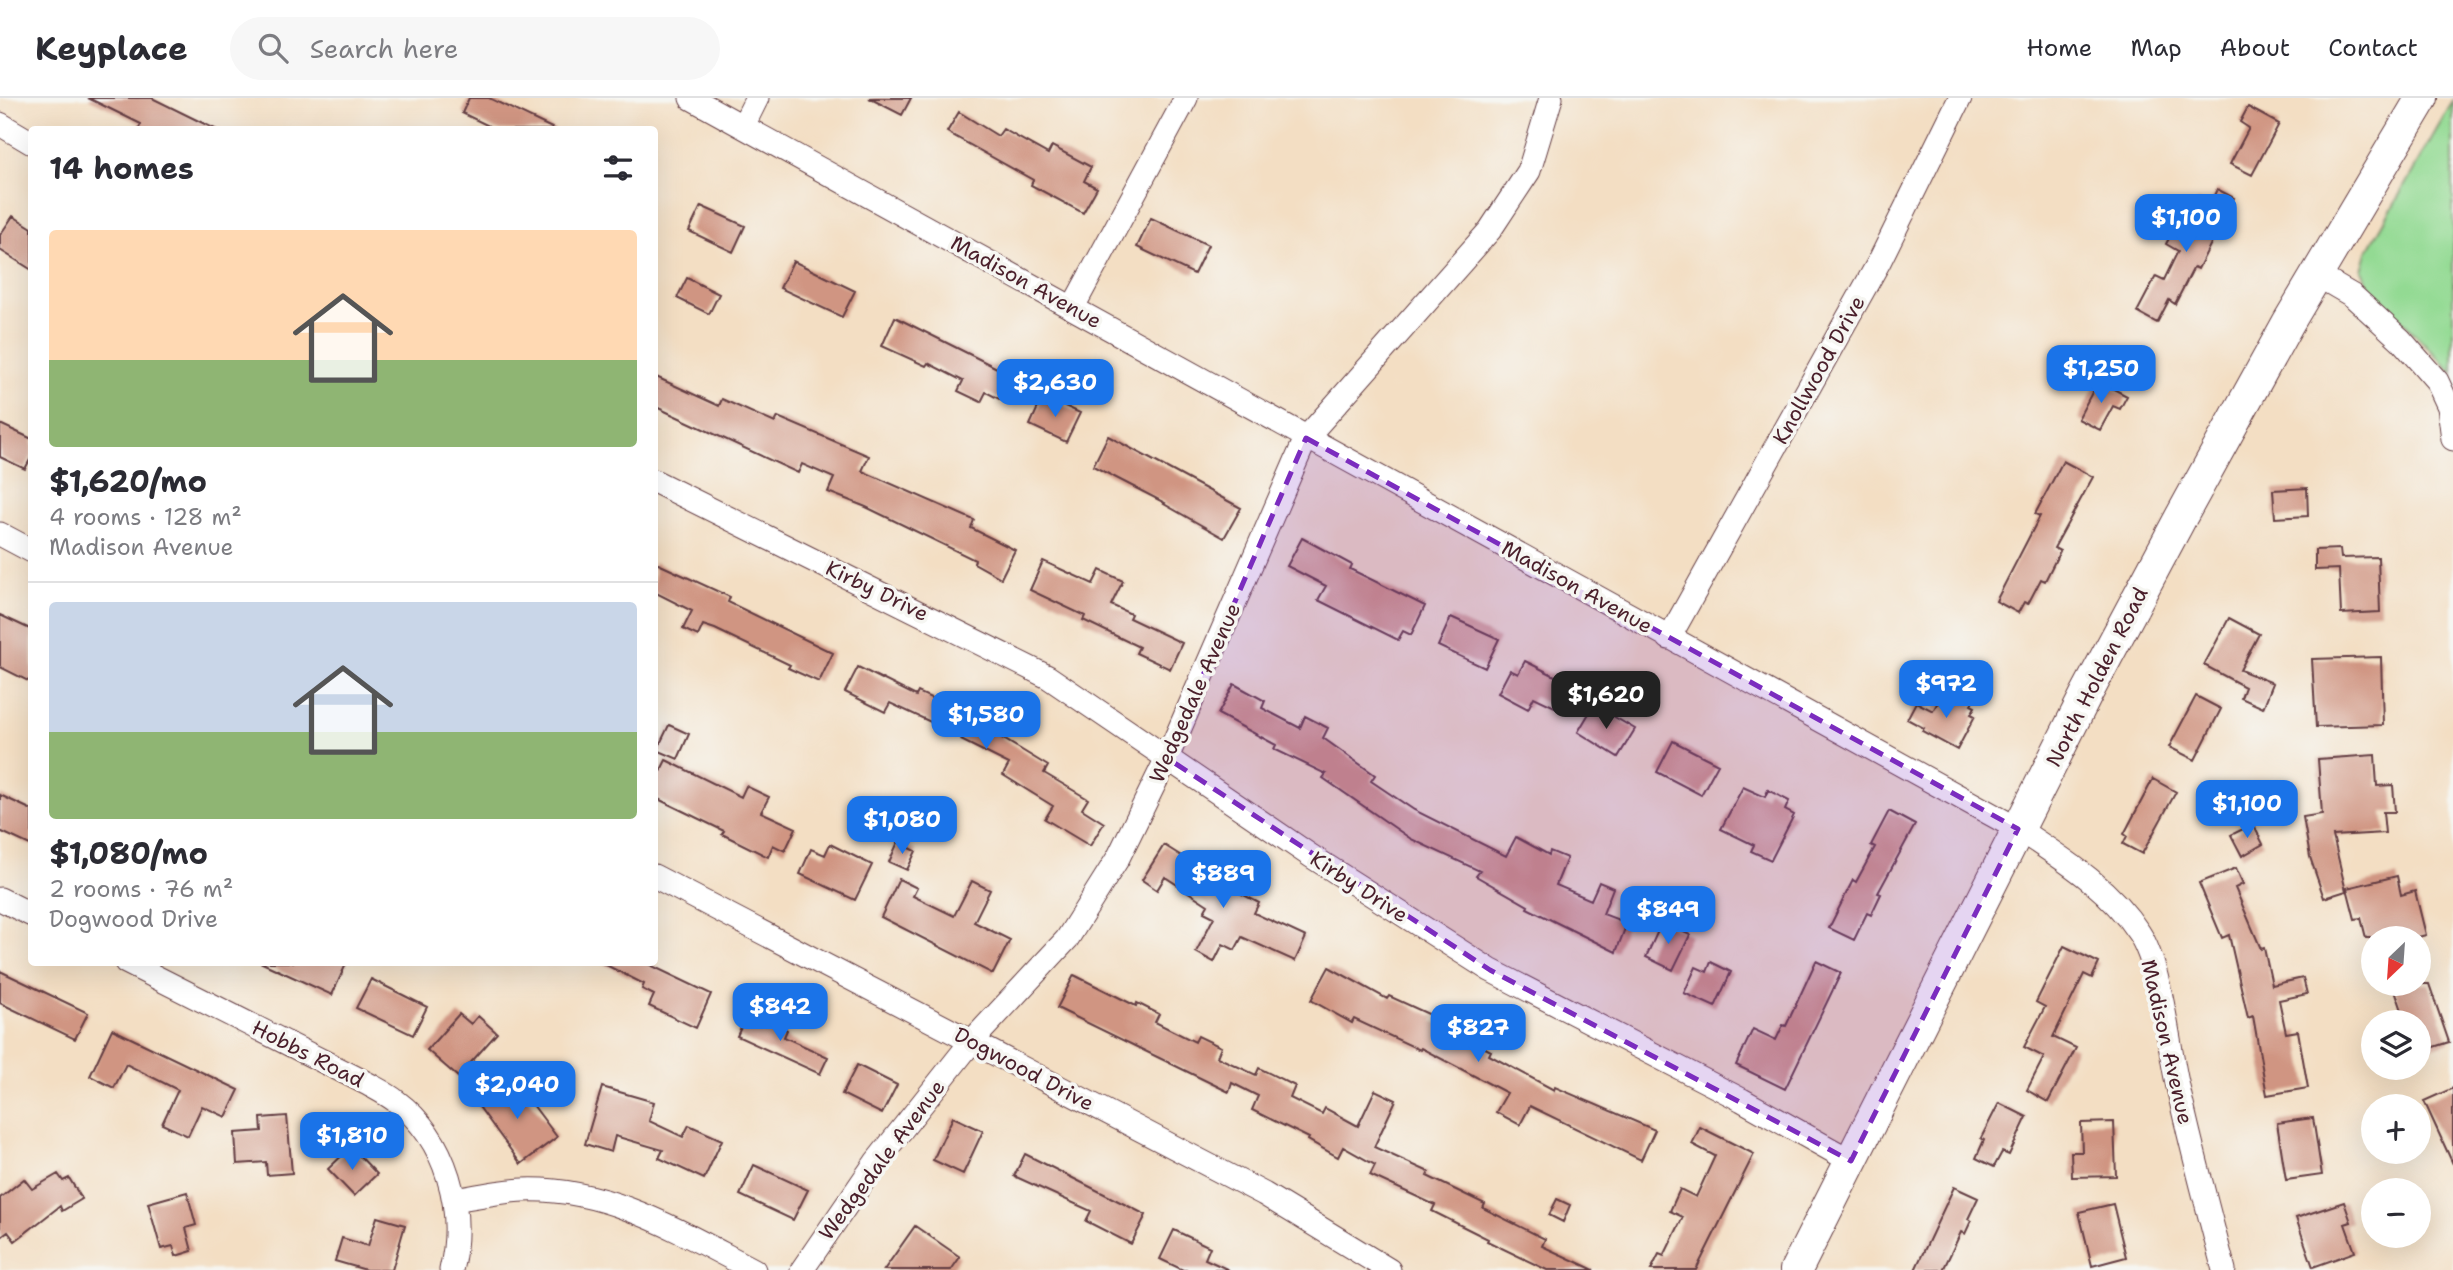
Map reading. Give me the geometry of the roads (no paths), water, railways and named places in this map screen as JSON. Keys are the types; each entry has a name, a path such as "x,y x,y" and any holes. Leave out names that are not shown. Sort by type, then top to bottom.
{"main road":[{"name":"North Holden Road","path":"1796,1270 2087,693 2180,517 2317,275 2422,98"}],"street":[{"name":"Madison Avenue","path":"691,98 2018,829 2082,871 2113,900 2140,934 2155,976 2195,1164 2224,1270"},
{"path":"743,125 757,98"},
{"path":"1073,307 1186,98"},
{"name":"Wedgedale Avenue","path":"802,1270 876,1162 972,1041 1068,939 1118,858 1167,758 1306,438 1490,230 1529,171 1551,98"},
{"name":"Knollwood Drive","path":"1669,638 1879,262 1960,98"},
{"path":"0,124 28,140"},
{"path":"2317,275 2353,296 2401,341 2437,381 2449,407 2453,439"},
{"name":"Kirby Drive","path":"658,483 1048,677 1311,856 1490,970 1742,1100 1851,1161"},
{"path":"0,534 28,549"},
{"name":"Dogwood Drive","path":"658,878 1264,1194 1389,1270"},
{"path":"0,899 28,913"},
{"name":"Hobbs Road","path":"134,966 397,1101 426,1132 445,1167 455,1199 457,1226 451,1270"},
{"path":"455,1199 524,1190 569,1194 611,1203 678,1229 754,1270"}]}
